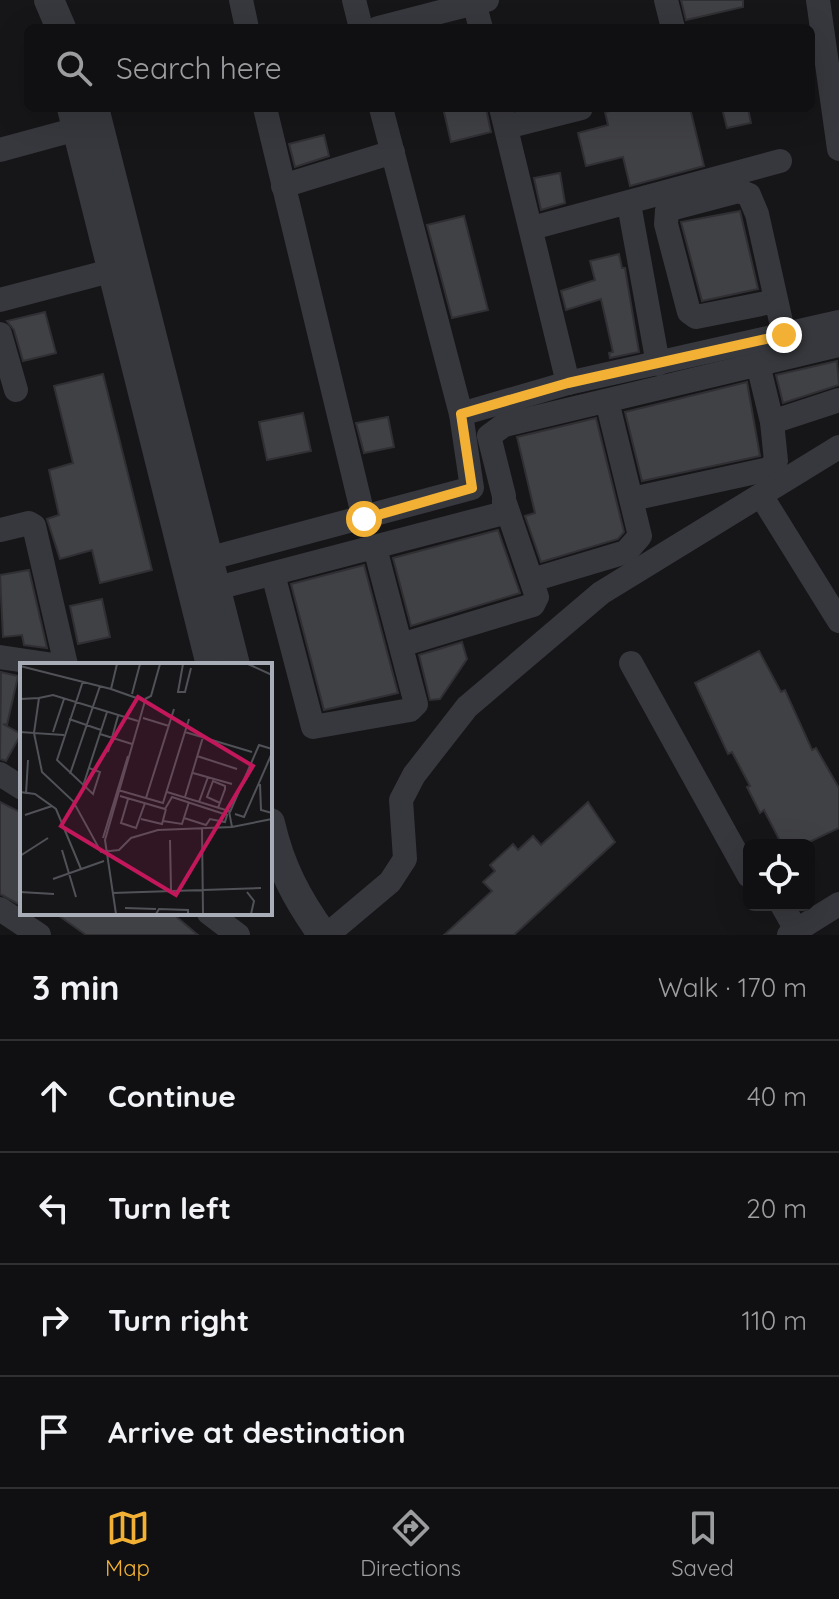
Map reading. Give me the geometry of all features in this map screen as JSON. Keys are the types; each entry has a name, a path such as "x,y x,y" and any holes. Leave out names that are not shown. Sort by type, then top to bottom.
{"street":[{"path":"49,0 59,24"},
{"path":"241,0 246,24"},
{"path":"354,0 360,24"},
{"path":"666,0 672,24"},
{"path":"818,0 839,149"},
{"path":"394,24 480,2 481,24"},
{"path":"266,112 364,519"},
{"path":"205,570 472,488 461,414 382,112"},
{"path":"550,112 504,118 568,383"},
{"path":"0,150 81,115"},
{"path":"81,115 114,270 234,663"},
{"path":"81,115 205,570 211,663"},
{"path":"283,186 393,152"},
{"path":"532,228 780,161"},
{"path":"776,301 696,317 689,312 666,224 667,210 739,191 749,195 757,214 784,335"},
{"path":"629,204 658,364"},
{"path":"0,300 114,270"},
{"path":"461,414 568,383 839,322"},
{"path":"0,334 16,390"},
{"path":"401,645 523,610 533,605 537,597 505,503 489,436 493,431 839,345"},
{"path":"632,499 769,469 776,461 772,422 758,364"},
{"path":"772,422 839,400"},
{"path":"532,580 631,548 640,536 607,401"},
{"path":"272,830 287,880 325,935 390,882 405,859 401,800 414,775 467,707 601,593 839,447"},
{"path":"762,497 839,621"},
{"path":"205,570 273,574 496,517 504,513 505,503"},
{"path":"0,530 29,523 34,526 66,663"},
{"path":"273,574 313,727 414,708 416,704 375,548"},
{"path":"0,657 40,663"},
{"path":"631,663 743,865"},
{"path":"0,774 20,787"},
{"path":"272,892 302,935"},
{"path":"784,911 792,933 839,904"},
{"path":"0,909 39,935"},
{"path":"212,915 238,935"}],"building":[{"path":"681,0 743,0 743,7 686,20"},
{"path":"444,112 487,112 491,132 451,142"},
{"path":"605,112 691,112 704,166 630,186 623,157 586,166 578,133 608,125"},
{"path":"723,112 749,112 751,123 727,128"},
{"path":"324,135 329,156 295,167 289,144"},
{"path":"560,173 565,203 541,210 534,178"},
{"path":"740,211 758,289 702,301 681,222"},
{"path":"464,216 488,310 452,318 427,225"},
{"path":"619,254 622,268 625,268 639,352 610,358 609,353 613,352 601,299 566,310 561,291 595,280 590,261"},
{"path":"45,312 56,353 23,361 14,330 7,321"},
{"path":"837,361 839,385 783,403 776,375"},
{"path":"103,374 152,570 100,583 92,550 60,559 47,519 59,515 49,470 73,463 54,386"},
{"path":"747,382 760,456 642,481 625,412"},
{"path":"303,413 311,451 267,460 259,422"},
{"path":"388,417 394,447 364,453 356,423"},
{"path":"596,418 624,532 618,539 541,562 525,516 535,513 517,437"},
{"path":"498,530 520,593 411,626 393,558"},
{"path":"364,565 398,693 324,710 291,584"},
{"path":"29,570 47,648 24,645 22,635 3,637 0,575"},
{"path":"102,599 110,637 78,644 70,606"},
{"path":"462,642 467,659 440,699 430,700 419,655"},
{"path":"759,651 781,692 785,690 812,750 816,748 839,788 839,828 815,839 779,839 764,810 760,813 732,752 728,754 695,683"},
{"path":"1,672 18,676 7,725 3,724 20,736 6,761 0,759"},
{"path":"0,802 20,812 20,905 0,894"},
{"path":"588,802 615,842 514,935 444,935 492,891 483,882 495,871 490,865 513,844 518,850 533,836 541,845"},
{"path":"58,915 174,915 198,935 86,935"}],"route":[{"path":"364,519 472,488 461,414 568,383 784,335"}]}
